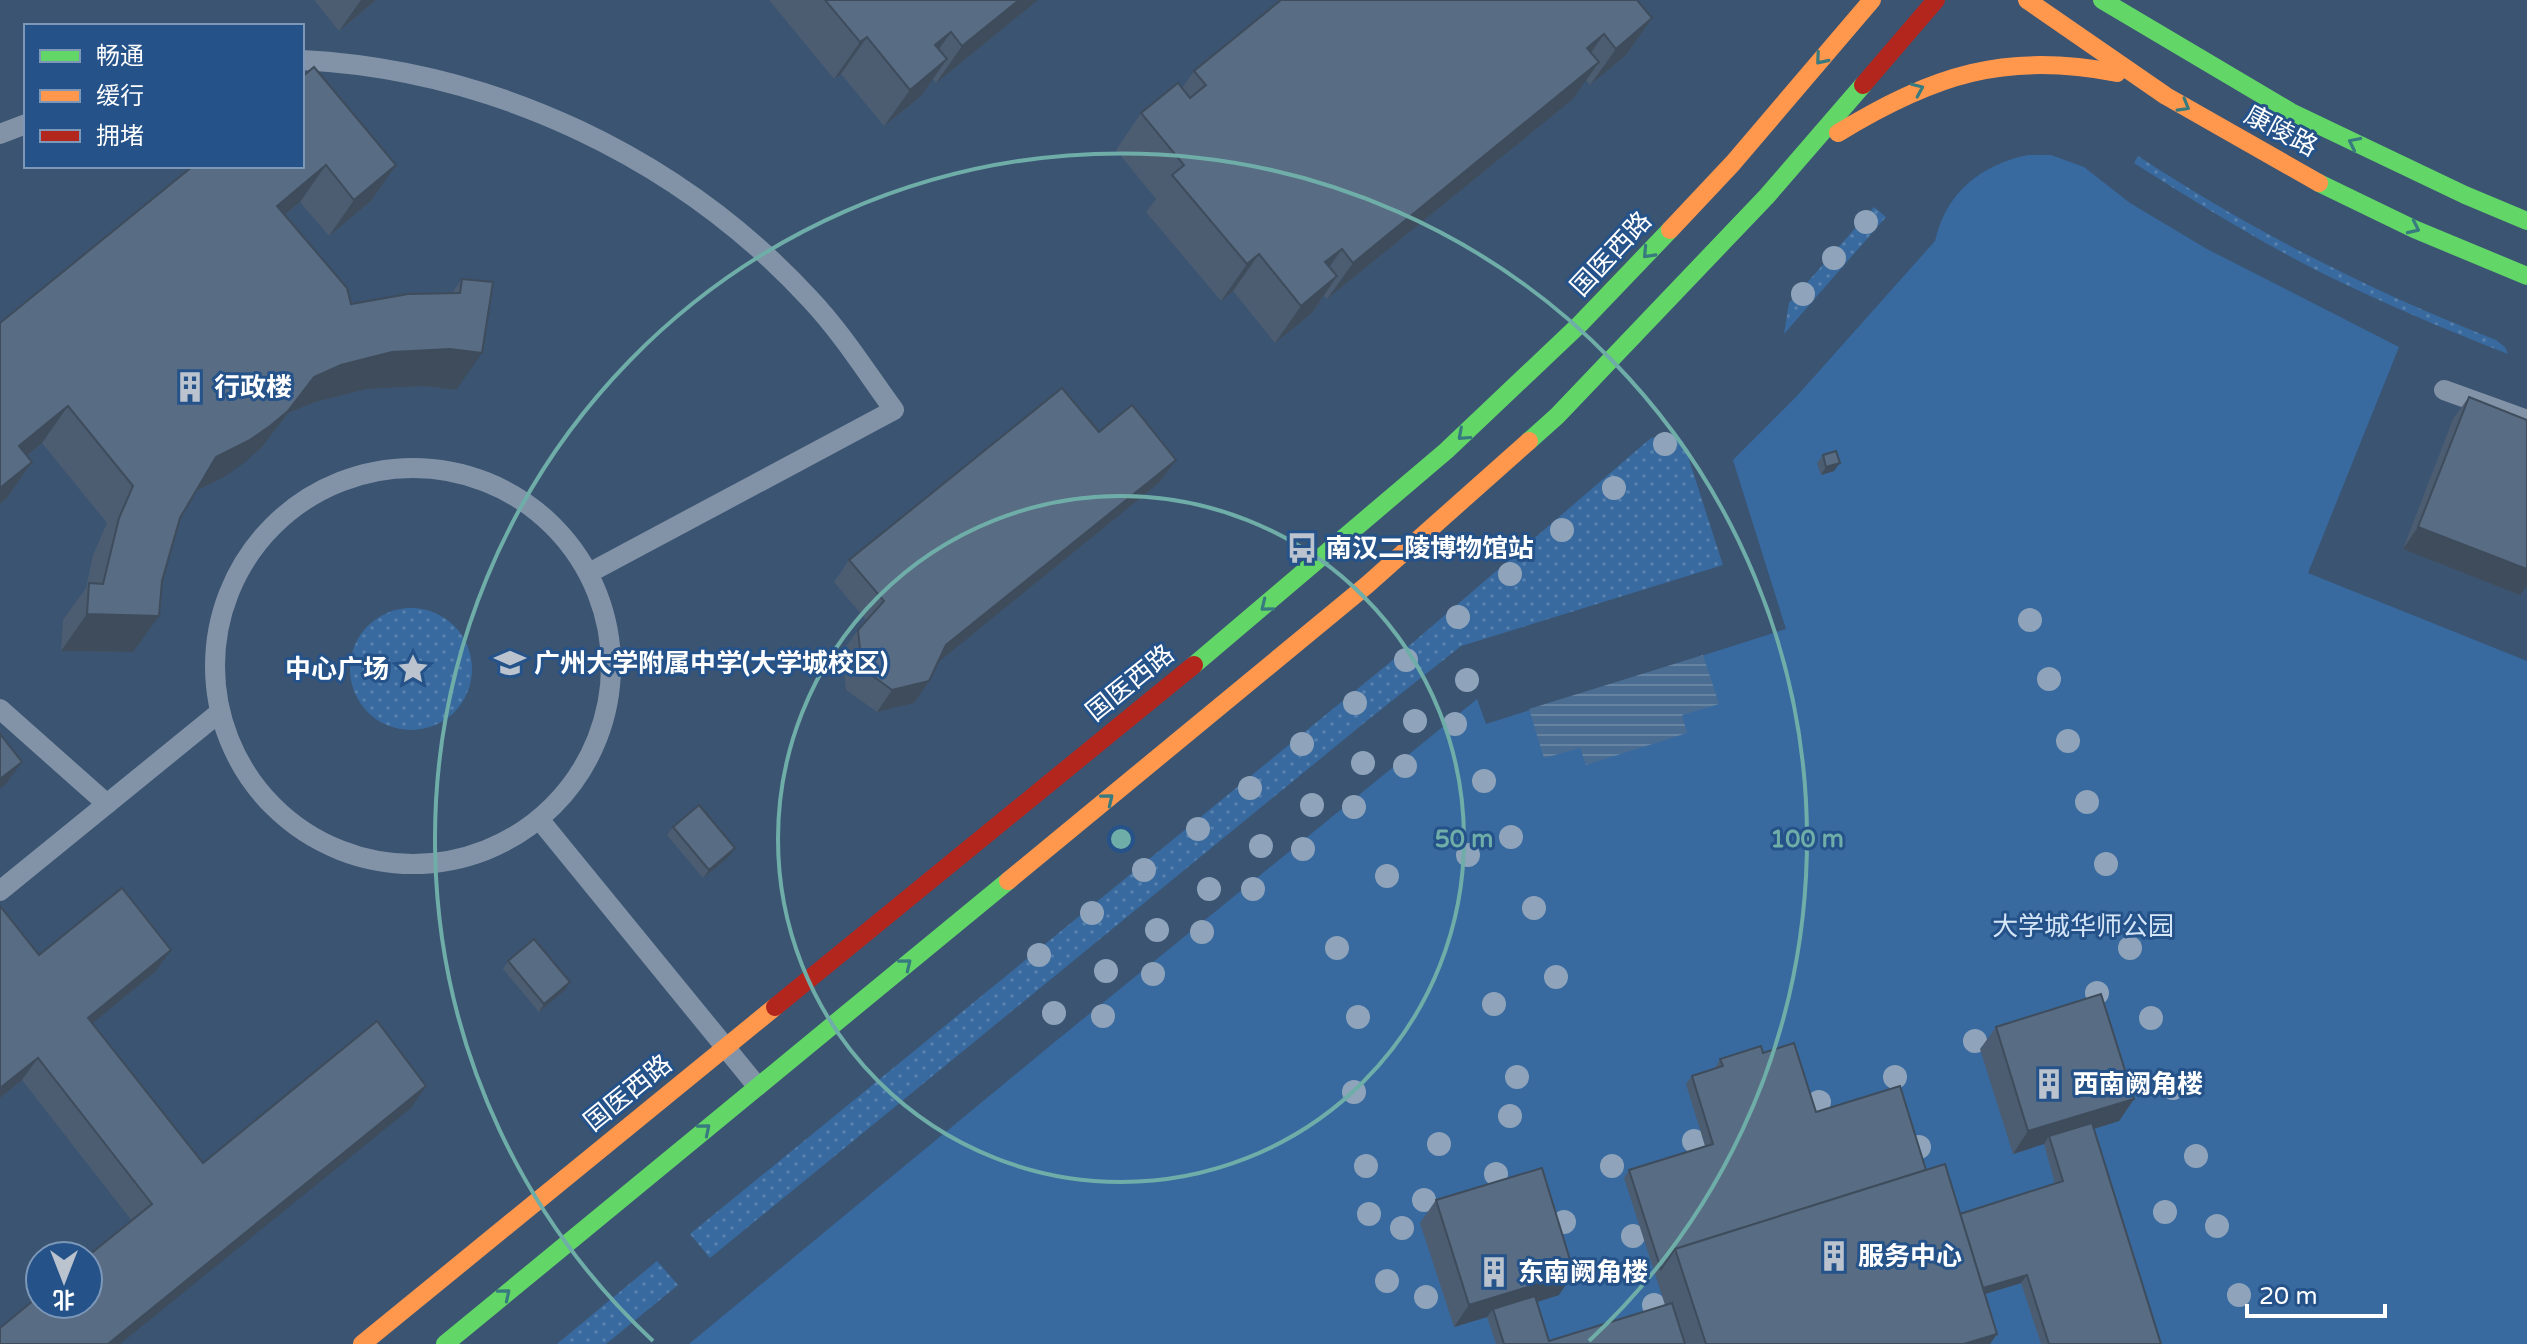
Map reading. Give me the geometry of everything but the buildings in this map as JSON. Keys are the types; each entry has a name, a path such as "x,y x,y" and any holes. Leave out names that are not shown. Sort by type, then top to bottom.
{"main road":[{"name":"国医西路","path":"362,1344 1266,606 1504,397 1580,324 1733,163 1872,0"},
{"path":"445,1344 1270,666 1557,416 1803,157 1936,0"},
{"name":"康陵路","path":"2027,0 2136,78 2264,153 2415,230 2527,276"},
{"name":"康陵路","path":"2102,0 2291,112 2436,182 2527,221"},
{"path":"1803,157 1902,96 1965,72 1994,66 2058,63 2095,67 2136,78"}],"lane":[{"path":"304,60 398,72 478,91 583,131 630,155 714,211 785,274 834,327 894,410 589,573"},
{"path":"0,134 24,125"},
{"path":"2444,390 2527,420"},
{"path":"416,469 457,473 521,500 550,523 572,547 589,573 610,635 612,676 608,708 591,756 577,779 539,819 504,842 452,861 397,864 343,851 294,825 264,797 239,763 220,712 215,674 218,629 225,602 241,567 282,517 312,496 348,479 373,473 416,469"},
{"path":"0,709 107,804"},
{"path":"0,891 220,712"},
{"path":"539,819 757,1086"}],"green space":[{"name":"大学城华师公园","path":"2028,155 2051,155 2084,167 2130,203 2207,249 2399,347 2308,573 2527,661 2527,1344 689,1344 1477,699 1486,724 1786,629 1733,460 1796,397 1935,241 1947,209 1957,195 1980,174"},
{"path":"2138,156 2268,234 2357,280 2496,340 2508,354 2388,304 2294,259 2134,163"},
{"path":"1874,207 1886,217 1784,334 1789,303"},
{"path":"1651,438 1683,441 1723,565 1461,646 710,1258 690,1234 1388,664"},
{"path":"411,608 434,613 454,626 467,646 472,669 467,692 454,712 434,725 411,730 388,725 368,712 355,692 350,669 355,646 368,626 388,613"},
{"path":"657,1261 678,1285 606,1344 557,1344"}],"shaded area":[{"path":"1703,655 1719,704 1682,715 1687,733 1586,765 1580,748 1544,758 1529,709"}],"traffic: fast":[{"path":"2102,0 2291,112 2527,221"},
{"path":"1529,441 1557,416 1767,196 1863,85"},
{"path":"2319,183 2414,229 2527,276"},
{"path":"1194,665 1446,451 1580,324 1670,230"},
{"path":"445,1344 1008,881"}],"traffic: slow":[{"path":"1670,230 1733,163 1872,0"},
{"path":"2027,0 2166,96 2319,183"},
{"path":"1838,133 1906,96 1972,73 2040,65 2117,73"},
{"path":"1008,881 1367,585 1529,441"},
{"path":"362,1344 775,1007"}],"traffic: jam":[{"path":"1863,85 1936,0"},
{"path":"775,1007 1194,665"}],"place":[{"name":"行政楼","path":"190,387"},
{"name":"南汉二陵博物馆站","path":"1302,548"},
{"name":"广州大学附属中学(大学城校区)","path":"510,663"},
{"name":"中心广场","path":"413,669"},
{"name":"西南阙角楼","path":"2049,1084"},
{"name":"服务中心","path":"1834,1256"},
{"name":"东南阙角楼","path":"1494,1272"}]}
